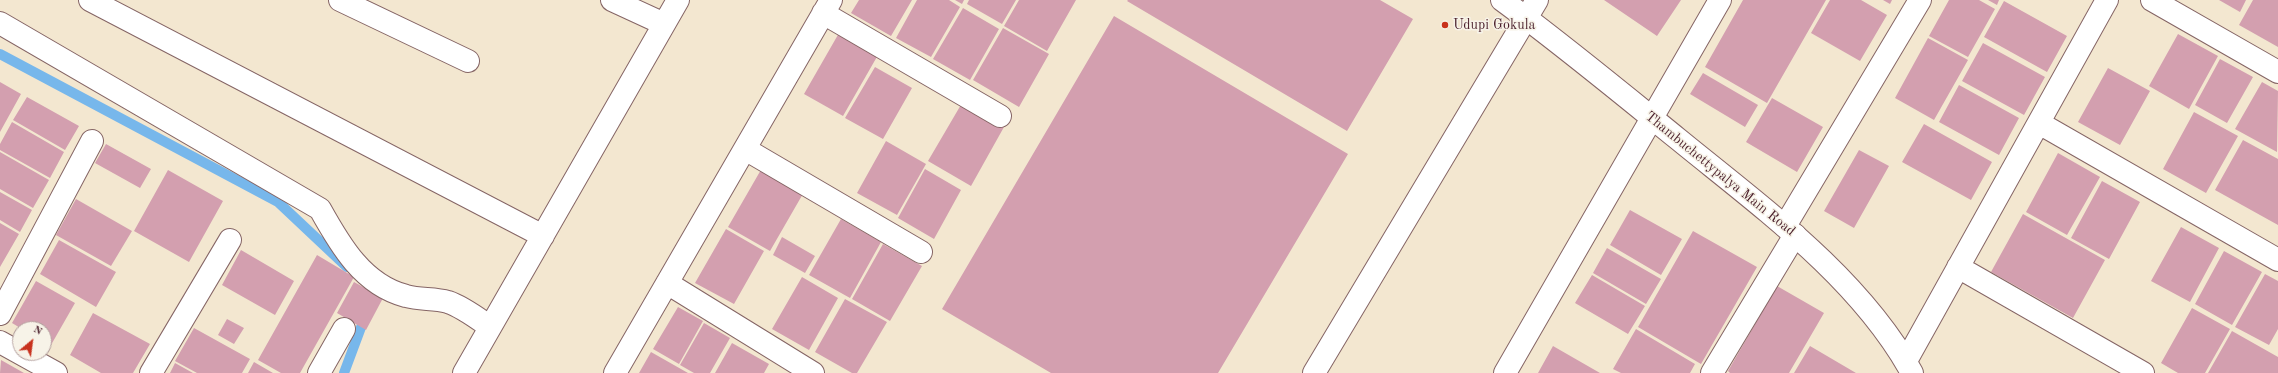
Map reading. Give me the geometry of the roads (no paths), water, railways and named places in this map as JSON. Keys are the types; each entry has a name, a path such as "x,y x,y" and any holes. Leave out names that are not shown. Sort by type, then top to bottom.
{"street":[{"path":"90,0 543,236"},
{"path":"340,0 468,61"},
{"path":"612,0 664,24"},
{"path":"464,373 678,0"},
{"name":"Thambuchettypalya Main Road","path":"1502,0 1532,9 1651,118 1790,230 1840,278 1909,367"},
{"path":"1505,373 1720,0"},
{"path":"1712,373 1790,230 1920,0"},
{"path":"1909,367 1958,267 2107,0"},
{"path":"2152,0 2278,72"},
{"path":"615,373 827,7 1000,116"},
{"path":"1314,373 1532,9"},
{"path":"0,23 320,209 342,248 359,267 380,285 406,296 448,302 490,327"},
{"path":"2038,123 2278,260"},
{"path":"0,314 92,141"},
{"path":"745,149 921,252"},
{"path":"151,373 230,240"},
{"path":"1958,267 2143,373"},
{"path":"667,283 813,373"},
{"path":"319,373 344,329"},
{"path":"0,342 56,373"}],"waterway":[{"path":"0,54 278,202 347,267"},
{"path":"344,373 366,314"}],"place":[{"name":"Udupi Gokula","path":"1445,25"}]}
